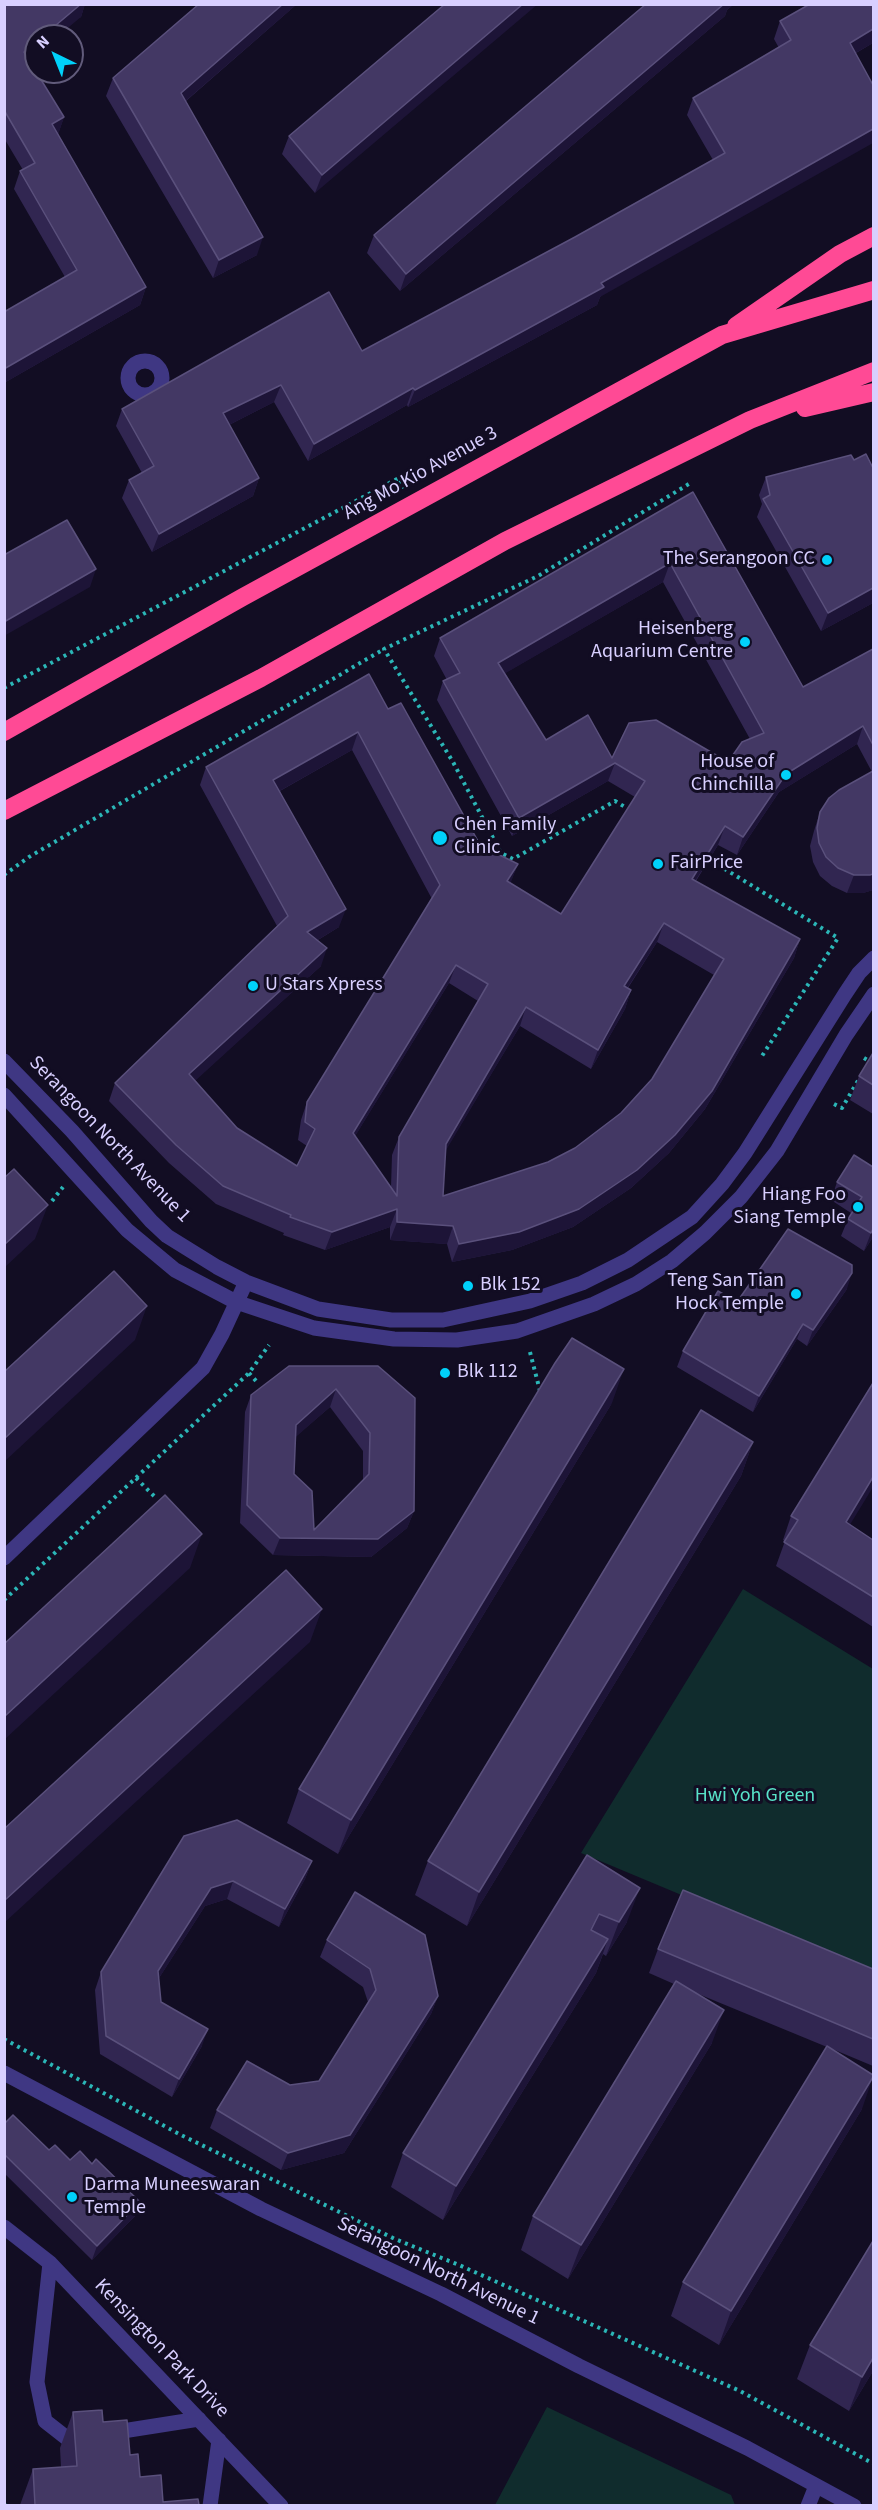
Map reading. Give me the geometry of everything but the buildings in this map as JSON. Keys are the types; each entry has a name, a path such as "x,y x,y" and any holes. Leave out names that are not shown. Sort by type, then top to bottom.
{"highway":[{"path":"722,336 840,254 873,236"},
{"name":"Ang Mo Kio Avenue 3","path":"4,732 263,586 722,336 873,290"},
{"path":"4,811 261,678 505,541 750,420 873,371"},
{"path":"750,420 873,393"},
{"path":"4,827 37,793"}],"street":[{"name":"Serangoon North Avenue 1","path":"4,1061 72,1131 150,1221 167,1236 217,1267 246,1282 318,1309 391,1320 443,1320 530,1301 582,1283 628,1260 692,1217 722,1184 756,1137 845,994 859,973 873,958"},
{"path":"4,1095 127,1230 175,1270 236,1302 314,1328 394,1340 458,1340 517,1330 594,1304 636,1284 672,1261 705,1233 741,1197 777,1151 873,994"},
{"path":"756,1137 777,1151"},
{"path":"692,1217 705,1233"},
{"path":"4,1558 203,1368 246,1282"},
{"name":"Serangoon North Avenue 1","path":"4,2073 261,2208 441,2294 579,2366 747,2448 854,2505"},
{"name":"Kensington Park Drive","path":"4,2227 50,2263 281,2505"},
{"path":"50,2263 37,2382 45,2421 68,2439 199,2419"},
{"path":"210,2505 219,2440"},
{"path":"808,2505 816,2486"}],"path":[{"path":"4,688 399,478"},
{"path":"4,875 29,857 384,649 538,576 692,482"},
{"path":"384,649 453,762 501,853 513,859 615,801 634,813"},
{"path":"703,855 838,938 762,1056"},
{"path":"864,1058 873,1064"},
{"path":"834,1104 842,1108 859,1078"},
{"path":"4,1600 249,1373 269,1345"},
{"path":"530,1352 543,1397"},
{"path":"249,1373 257,1382"},
{"path":"136,1478 156,1498"},
{"path":"4,2039 202,2145 395,2239 459,2265 740,2391 873,2464"}],"green space":[{"name":"Hwi Yoh Green","path":"743,1589 873,1669 873,1975 581,1853"},
{"path":"547,2407 731,2495 735,2505 495,2505"}],"place":[{"name":"The Serangoon CC","path":"827,560"},
{"name":"Heisenberg Aquarium Centre","path":"745,642"},
{"name":"House of Chinchilla","path":"786,775"},
{"name":"Chen Family Clinic","path":"440,838"},
{"name":"FairPrice","path":"658,864"},
{"name":"U Stars Xpress","path":"253,986"},
{"name":"Hiang Foo Siang Temple","path":"858,1207"},
{"name":"Blk 152","path":"468,1286"},
{"name":"Teng San Tian Hock Temple","path":"796,1294"},
{"name":"Blk 112","path":"445,1373"},
{"name":"Darma Muneeswaran Temple","path":"72,2197"}]}
